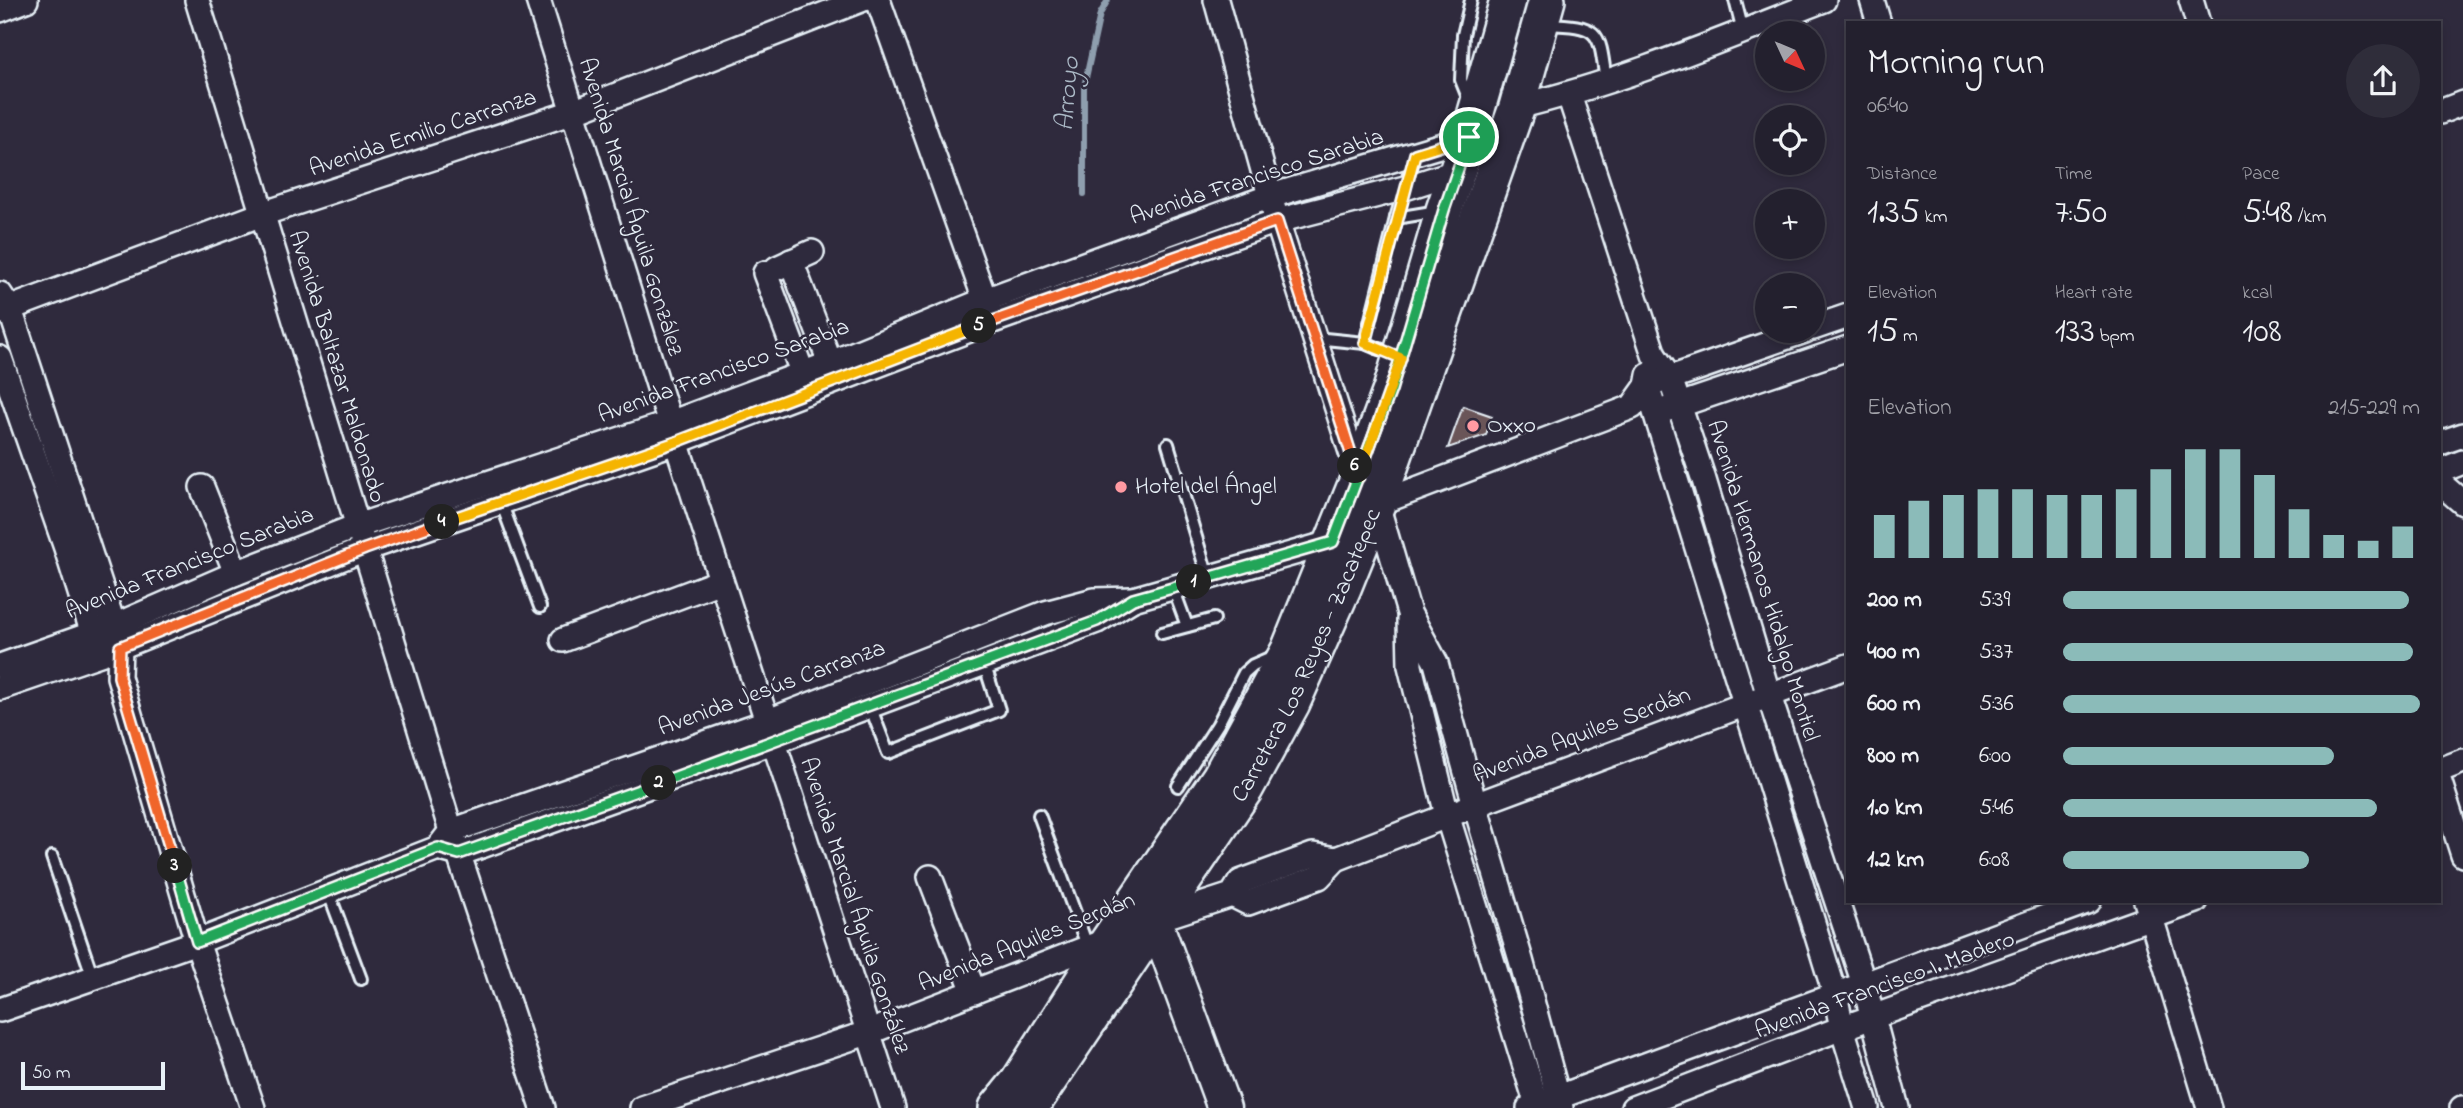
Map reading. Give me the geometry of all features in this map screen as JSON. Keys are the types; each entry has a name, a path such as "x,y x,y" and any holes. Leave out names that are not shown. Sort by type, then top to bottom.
{"main road":[{"name":"Carretera Los Reyes - Zacatepec","path":"1030,1108 1245,789 1292,703 1343,588 1401,358 1508,0"},
{"name":"Carretera Los Reyes - Zacatepec","path":"997,1108 1019,1081 1098,944 1220,777 1289,650 1333,542 1368,490 1517,107 1544,12"},
{"path":"1155,920 1224,1108"}],"street":[{"path":"0,10 26,0"},
{"name":"Avenida Baltazar Maldonado","path":"197,0 365,549 449,845 543,1108"},
{"name":"Avenida Marcial Águila González","path":"538,0 720,581 893,1108"},
{"name":"Avenida Emilio Carranza","path":"3,305 262,214 573,112 861,0"},
{"path":"878,0 989,311"},
{"path":"1216,0 1277,221 1314,338 1409,613 1436,663 1560,1103"},
{"path":"1517,107 1569,95 1824,0"},
{"path":"1872,0 1878,21"},
{"path":"2191,0 2197,21"},
{"name":"Avenida Hermanos Hidalgo Montiel","path":"1569,95 1654,355 1670,378 1704,480 1769,696 1864,984 1897,1108"},
{"path":"2441,112 2463,103"},
{"name":"Avenida Francisco Sarabia","path":"0,666 106,640 501,502 673,432 989,311 1271,196 1415,154 1472,125"},
{"name":"Avenida Francisco Sarabia","path":"989,311 1277,221 1405,188 1458,171"},
{"path":"806,383 760,276 812,252"},
{"path":"791,261 834,372"},
{"path":"3,305 51,433 76,545 119,677 197,942 253,1108"},
{"path":"1825,324 1846,317"},
{"path":"1647,386 1771,343"},
{"path":"1368,490 1632,407 1656,414 1846,349"},
{"path":"1632,407 1647,386 1654,355"},
{"path":"0,358 27,441 76,545"},
{"path":"1647,386 1743,704 1835,994 1842,1028 1867,1108"},
{"name":"Avenida Francisco Sarabia","path":"0,688 106,640 236,573 357,526 673,432"},
{"path":"27,441 51,433"},
{"path":"2441,443 2463,435"},
{"path":"2441,471 2463,462"},
{"path":"1679,488 1704,480"},
{"path":"2441,484 2463,503"},
{"path":"202,487 236,573"},
{"name":"Avenida Jesús Carranza","path":"0,1010 197,942 449,845 769,732 1045,613 1094,600 1133,599 1333,542"},
{"path":"1702,565 1727,558"},
{"path":"562,640 720,581"},
{"name":"Avenida Jesús Carranza","path":"769,732 870,706 1097,621 1133,599"},
{"path":"1409,613 1410,666 1447,815 1535,1107"},
{"name":"Avenida Aquiles Serdán","path":"642,1108 867,1033 1155,920 1232,895 1240,881 1313,855 1336,859 1846,667"},
{"path":"2441,770 2463,761"},
{"path":"1772,794 1799,784"},
{"path":"2447,797 2463,855"},
{"path":"1792,861 1819,850"},
{"path":"930,877 974,992"},
{"name":"Avenida Francisco I. Madero","path":"1535,1107 1560,1103 1690,1049 2084,903"},
{"name":"Avenida Francisco I. Madero","path":"1633,1108 1842,1028 2016,967 2149,910 2186,903"},
{"path":"2149,910 2209,1108"},
{"path":"2002,933 2016,967"},
{"path":"1493,969 1521,960"},
{"path":"1690,1049 1699,1083"}],"lane":[{"path":"1471,0 1463,35 1461,80 1472,125"},
{"path":"1735,0 1743,31"},
{"path":"1544,12 1591,30 1601,40 1606,82"},
{"path":"1365,343 1415,154"},
{"path":"1396,218 1444,210"},
{"path":"1314,338 1365,343 1401,358"},
{"path":"1168,444 1208,577"},
{"path":"501,502 540,607"},
{"path":"1173,588 1187,626"},
{"path":"1162,633 1214,619"},
{"path":"1178,786 1208,740 1244,673 1253,665 1289,650"},
{"path":"870,706 888,753 999,710 984,663"},
{"path":"1039,815 1098,944"},
{"path":"52,857 93,978"},
{"path":"328,891 361,979"}],"building":[{"name":"Oxxo","path":"1463,406 1492,416 1486,435 1448,448"}],"waterway":[{"name":"Arroyo","path":"1084,194 1084,87 1100,14 1108,0"}],"place":[{"name":"Oxxo","path":"1473,426"},
{"name":"Hotel del Ángel","path":"1121,487"}],"route":[{"path":"1469,137 1415,154 1365,343 1401,358 1359,477 1277,221 993,321 676,442 365,549 120,647 119,677 197,942 438,848 459,854 773,742 1097,621 1133,599 1333,542 1359,477 1391,390 1401,358 1444,210 1469,137"}]}
